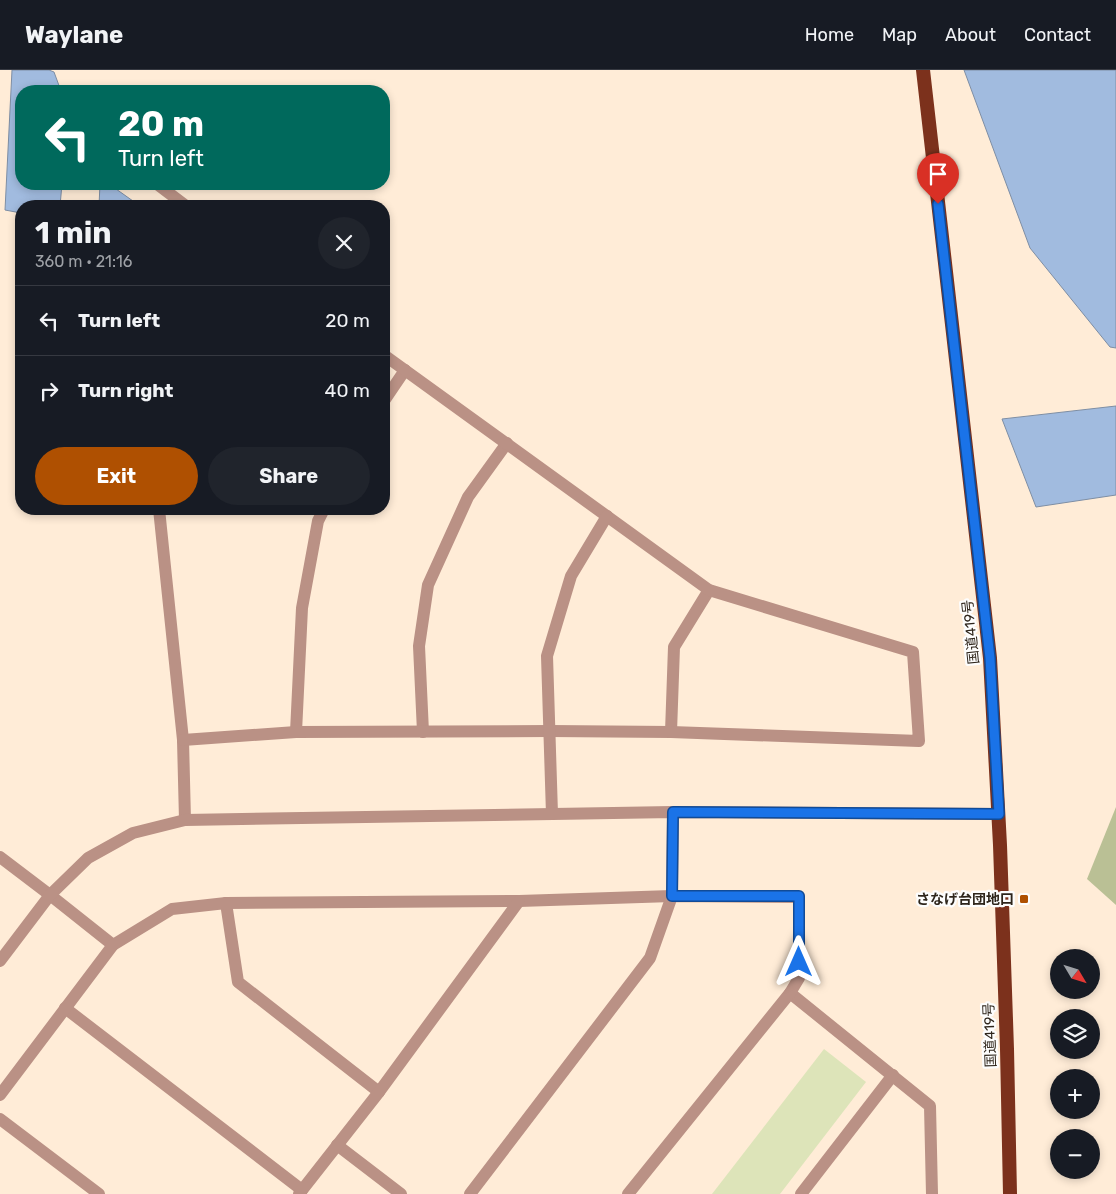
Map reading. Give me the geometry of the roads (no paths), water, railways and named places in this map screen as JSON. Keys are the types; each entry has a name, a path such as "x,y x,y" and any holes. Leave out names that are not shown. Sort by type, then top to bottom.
{"highway":[{"name":"国道419号","path":"922,70 990,658 999,814 1010,1194"}],"street":[{"path":"165,190 178,200"},
{"path":"183,740 296,732 550,731 671,732 919,741 913,652 709,590 390,360"},
{"path":"390,392 404,370"},
{"path":"423,732 419,646 428,585 468,497 507,443"},
{"path":"160,515 183,740 185,820"},
{"path":"296,732 302,608 318,521 321,515"},
{"path":"552,814 547,656 571,576 607,516"},
{"path":"671,732 674,647 709,590"},
{"path":"470,1194 650,958 672,896 673,812"},
{"path":"0,961 50,895 88,858 133,833 185,820 673,812 999,814"},
{"path":"0,857 113,946"},
{"path":"0,1095 113,946 172,909 226,903 519,901 672,896 799,896 798,978 790,993 628,1194"},
{"path":"65,1008 301,1192 379,1092 519,901"},
{"path":"226,903 238,982 379,1092"},
{"path":"790,993 930,1106 932,1194"},
{"path":"801,1194 893,1075"},
{"path":"0,1119 99,1194"},
{"path":"337,1145 402,1194"}],"water":[{"path":"12,70 49,70 54,72 59,85 15,85 15,190 61,190 61,200 15,200 15,212 5,210"},
{"path":"964,70 1116,70 1116,348 1110,347 1030,248"},
{"path":"100,190 117,190 132,200 99,200"},
{"path":"1116,406 1116,495 1036,507 1002,419"}],"place":[{"name":"さなげ台団地口","path":"1024,899"}]}
